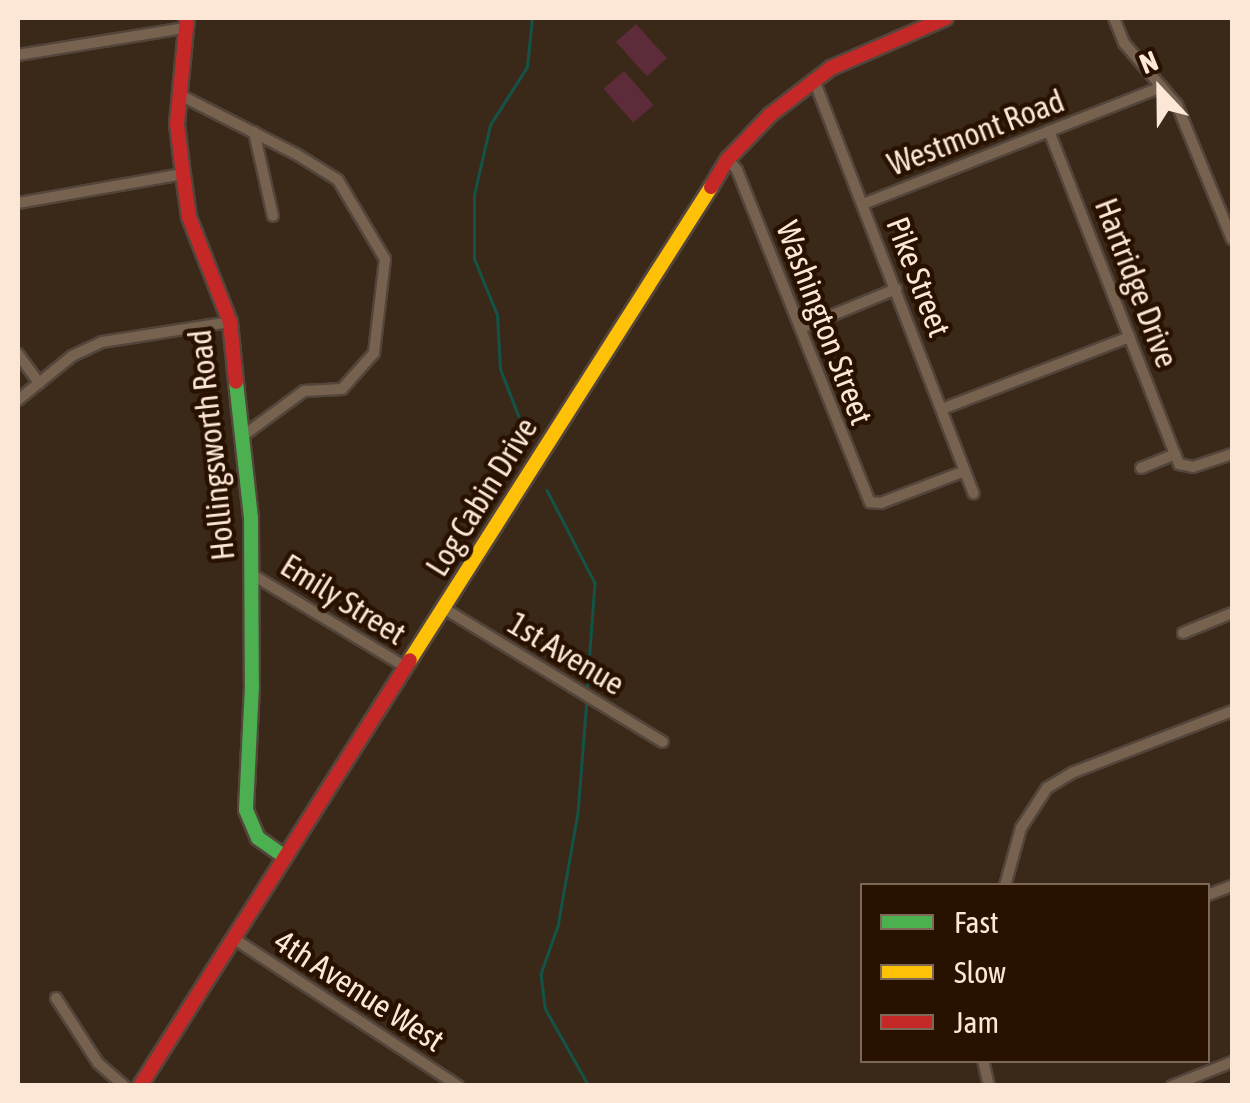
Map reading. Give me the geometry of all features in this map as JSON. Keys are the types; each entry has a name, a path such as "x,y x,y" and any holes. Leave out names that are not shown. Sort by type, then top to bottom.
{"street":[{"name":"Log Cabin Drive","path":"140,1086 728,159 770,115 814,80 869,48 946,18"},
{"path":"1114,18 1124,43 1162,87 1194,139 1232,239"},
{"path":"18,55 186,22"},
{"name":"Hollingsworth Road","path":"186,22 180,95 189,217 230,322 244,436 253,575 246,810 258,838 285,857"},
{"name":"Pike Street","path":"814,80 973,493"},
{"name":"Westmont Road","path":"864,204 1162,87"},
{"path":"180,95 338,180 384,259 374,353 342,390 304,391 244,436"},
{"path":"254,132 272,216"},
{"name":"Hartridge Drive","path":"1050,132 1175,454"},
{"name":"Washington Street","path":"728,159 737,170 867,498 874,504 965,471"},
{"path":"18,203 183,174"},
{"path":"801,328 896,289"},
{"path":"18,400 72,356 102,342 230,322"},
{"path":"942,409 1130,338"},
{"path":"18,354 39,383"},
{"path":"1141,468 1175,454 1179,464 1194,468 1232,454"},
{"name":"Emily Street","path":"253,575 407,668"},
{"name":"1st Avenue","path":"445,609 662,742"},
{"path":"1183,632 1232,614"},
{"path":"1006,883 1021,828 1047,788 1074,772 1232,711"},
{"name":"4th Avenue West","path":"233,938 458,1086"},
{"path":"56,998 98,1063 124,1086"},
{"path":"1172,1086 1232,1062"}],"shaded area":[{"path":"636,24 667,58 647,76 616,42"},
{"path":"624,71 654,105 633,123 604,89"}],"waterway":[{"path":"528,441 500,369 497,315 474,259 474,195 490,125 527,67 532,18"},
{"path":"547,490 595,583 587,691"},
{"path":"587,699 578,813 558,926 541,974 545,1008 589,1086"}],"traffic: fast":[{"path":"236,382 251,518 252,686 246,810 258,838 285,857"}],"traffic: slow":[{"path":"410,660 711,187"}],"traffic: jam":[{"path":"187,18 177,124 183,174 189,217 230,322 236,382"},
{"path":"711,187 728,159 770,115 831,68 946,18"},
{"path":"140,1086 410,660"}]}
